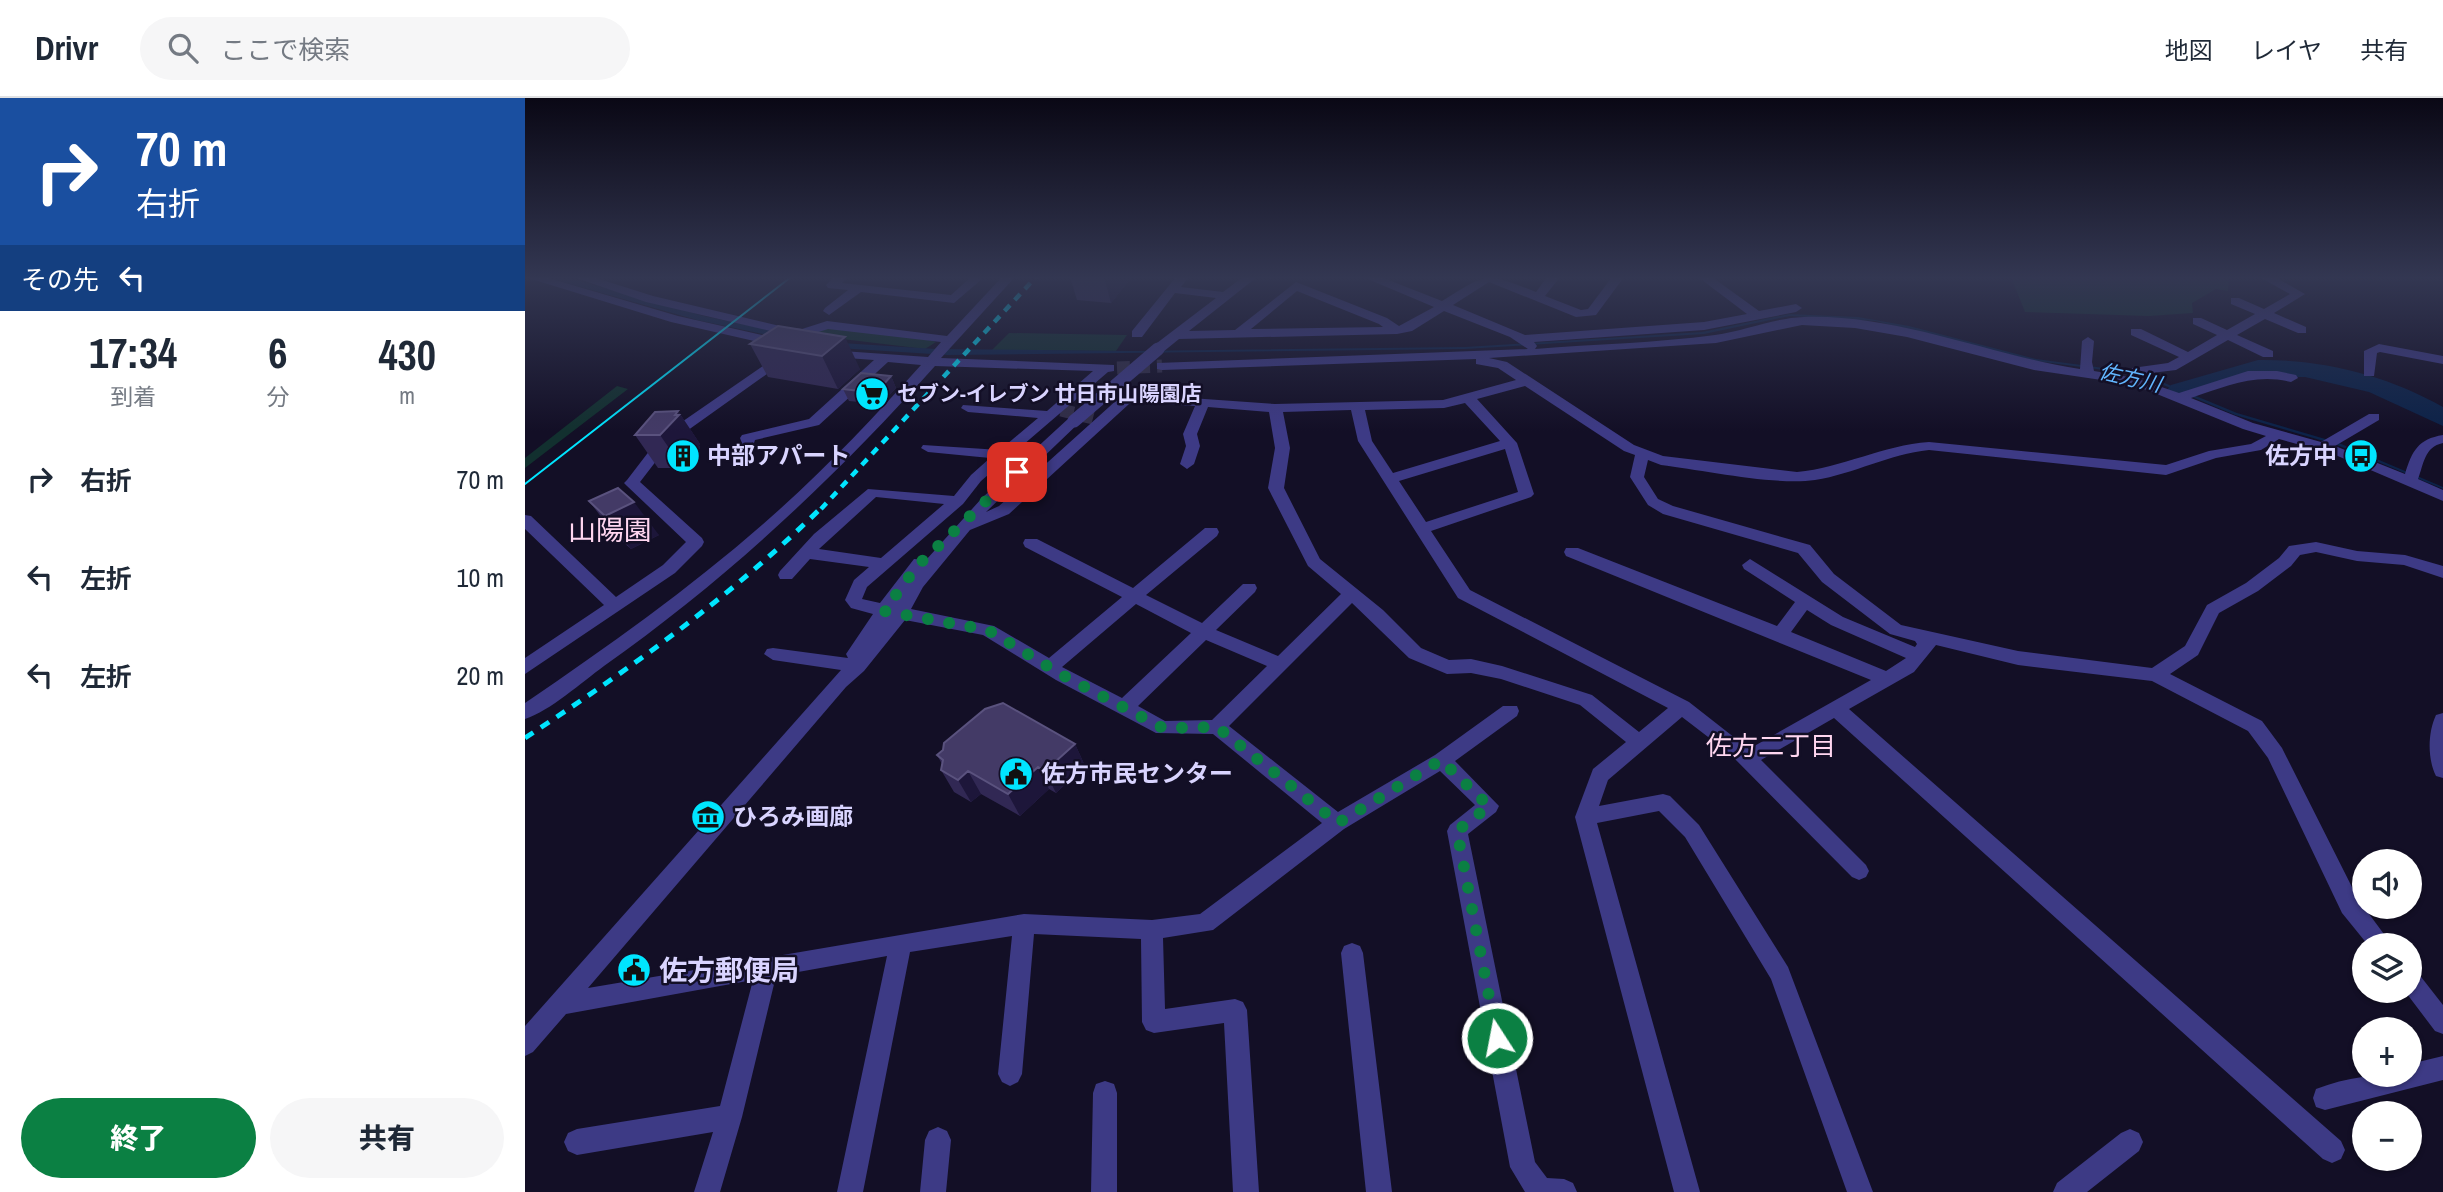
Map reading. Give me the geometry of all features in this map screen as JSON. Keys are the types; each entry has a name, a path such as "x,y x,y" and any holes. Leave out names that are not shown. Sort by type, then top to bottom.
{"street":[{"path":"746,328 790,339"},
{"path":"746,328 790,339"},
{"path":"525,667 669,569 697,542 632,483 644,463 665,440 790,339 817,328"},
{"path":"855,328 939,337 941,351"},
{"path":"525,712 600,661 733,560 822,478 962,328"},
{"path":"1137,334 1142,328"},
{"path":"892,612 918,565 1036,454 1182,328"},
{"path":"1158,349 1184,328"},
{"path":"1238,334 1245,328"},
{"path":"1175,335 1408,328"},
{"path":"1492,328 1526,344"},
{"path":"1162,366 1335,360 1526,344 1716,339 1739,328"},
{"path":"1883,328 1952,339 2034,366 2087,370 2135,378 2186,396 2234,421 2327,443 2411,477 2443,496"},
{"path":"2213,328 2268,354"},
{"path":"2135,378 2168,368 2241,328"},
{"path":"2298,328 2302,330"},
{"path":"2136,332 2189,357"},
{"path":"2084,342 2087,370"},
{"path":"2369,373 2371,351 2379,348 2443,360"},
{"path":"821,351 883,359 941,351 1111,368 1002,455 977,478 958,501 860,584 853,596 857,604 988,630 1163,728 1217,727 1338,823"},
{"path":"748,443 747,438 814,422 883,359"},
{"path":"1335,360 1491,361 1642,454 1797,477 1917,447 2166,470 2189,466 2215,454 2261,447 2277,433"},
{"path":"2186,396 2260,372 2284,379"},
{"path":"963,527 1004,510 1100,420 1124,401 1134,398 1275,408 1444,404 1527,381"},
{"path":"1422,529 1526,494 1510,443 1469,399"},
{"path":"1187,464 1193,446 1190,434 1203,404"},
{"path":"1357,407 1365,440 1464,594 1682,707 1747,759 1859,871"},
{"path":"968,408 1056,411"},
{"path":"1275,408 1282,424 1285,459 1276,488 1314,562 1352,593 1415,653 1447,667 1471,666 1502,673 1586,700 1639,742"},
{"path":"2327,443 2367,416"},
{"path":"2411,477 2422,446 2443,439"},
{"path":"1389,479 1510,443"},
{"path":"928,448 1002,455"},
{"path":"525,1044 849,670 892,612 963,527 1036,454"},
{"path":"1642,454 1637,477 1653,502 1668,510 1804,550 1828,578 1896,630 2018,658 2155,675 2255,726 2275,753 2350,906 2371,933"},
{"path":"786,575 873,492 958,501"},
{"path":"525,520 614,605"},
{"path":"1050,667 1211,532"},
{"path":"1031,543 1204,632 1279,664"},
{"path":"2155,675 2192,650 2213,610 2252,587 2285,562 2295,550 2316,547 2357,556 2405,560 2443,572"},
{"path":"1572,552 1861,666 1885,679"},
{"path":"807,553 885,564"},
{"path":"1750,565 1837,621 1918,656"},
{"path":"1125,707 1249,588"},
{"path":"1217,727 1352,593"},
{"path":"1780,634 1805,600"},
{"path":"1747,759 1908,667 1927,645 1921,636"},
{"path":"773,654 849,670"},
{"path":"1682,707 1600,775 1585,817 1687,1192"},
{"path":"1835,708 2332,1150"},
{"path":"560,1004 901,943 1024,924 1151,930 1205,923 1338,823 1441,760 1510,711"},
{"path":"2443,720 2439,740 2443,770"},
{"path":"1441,760 1489,806 1457,831 1523,1167 1540,1192 1564,1192"},
{"path":"1585,817 1663,802 1692,831 1780,974 1860,1192"},
{"path":"1010,1074 1024,924"},
{"path":"1151,930 1154,1022 1235,1010 1246,1192"},
{"path":"850,1192 901,943"},
{"path":"1352,953 1379,1192"},
{"path":"707,1192 730,1117 767,968"},
{"path":"2422,996 2443,1023"},
{"path":"2325,1098 2443,1068"},
{"path":"1104,1192 1105,1093"},
{"path":"577,1142 730,1117"},
{"path":"933,1192 938,1140"},
{"path":"2066,1192 2130,1142"}],"green space":[{"path":"828,328 936,342 925,349 809,335"},
{"path":"1009,333 1127,335 1116,351 992,350"},
{"path":"617,386 628,389 525,468 525,458"}],"water":[{"path":"735,328 760,328 841,343 936,349 1134,351 1465,347 1732,328 1704,334 1465,349 948,355 838,348"},
{"path":"1903,328 1917,328 2036,359 2119,370 2150,377 2237,413 2339,443 2443,489 2337,445 2235,415 2149,379 2119,372 2036,361"}],"building":[{"path":"775,328 845,337 822,356 750,344"},
{"path":"861,373 891,376 876,393 843,389"},
{"path":"678,411 675,415 679,415 660,435 635,435 655,412"},
{"path":"618,488 634,502 605,516 589,501"},
{"path":"1003,703 1075,744 1045,771 1038,767 1008,794 968,771 958,780 941,770 943,760 937,755 943,750 944,743 985,709"}],"waterway":[{"path":"2180,390 2248,369 2305,369 2330,373 2378,387 2423,406 2443,418"}],"tunnel":[{"path":"1117,368 1162,366"},
{"path":"1061,410 1097,419"}],"tram line":[{"path":"525,484 725,328"}],"railway":[{"path":"821,509 989,328"},
{"path":"525,738 603,685 717,601 822,507"}],"place":[{"name":"セブン-イレブン 廿日市山陽園店","path":"872,394"},
{"name":"中部アパート","path":"683,456"},
{"name":"佐方中","path":"2361,456"},
{"name":"佐方市民センター","path":"1016,774"},
{"name":"ひろみ画廊","path":"708,817"},
{"name":"佐方郵便局","path":"634,970"}],"district":[{"name":"山陽園","path":"610,530"},
{"name":"佐方二丁目","path":"1771,746"}],"route":[{"path":"1017,472 918,565 884,611 988,630 1062,675 1163,728 1217,727 1338,823 1441,760 1489,806 1457,831 1497,1038"}],"water label":[{"name":"佐方川","path":"2130,378"}]}
